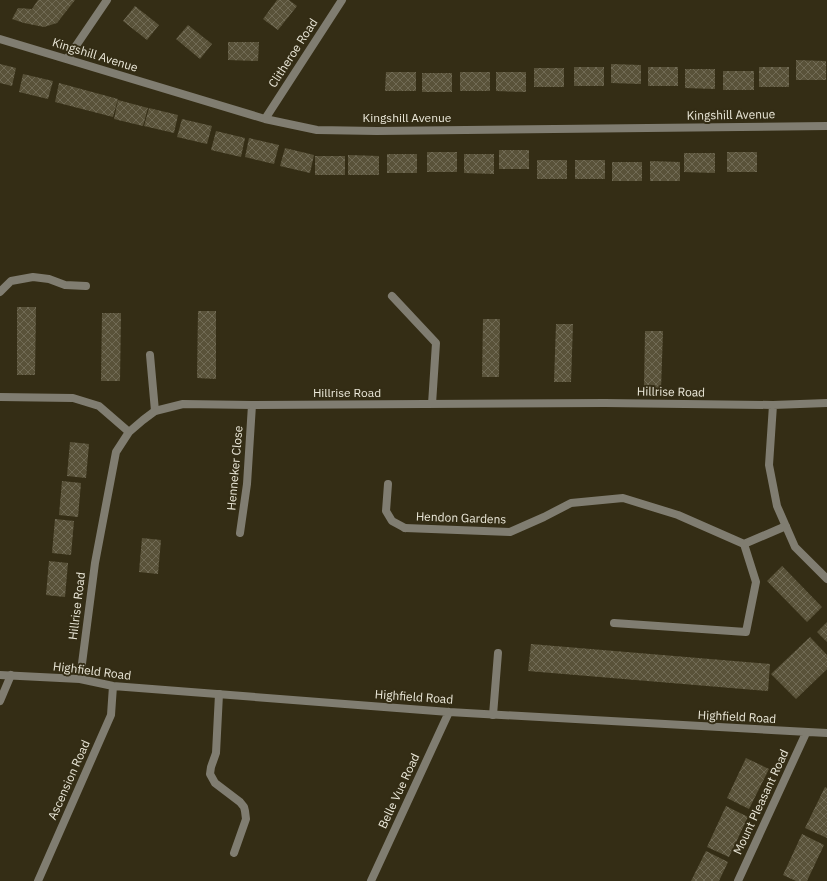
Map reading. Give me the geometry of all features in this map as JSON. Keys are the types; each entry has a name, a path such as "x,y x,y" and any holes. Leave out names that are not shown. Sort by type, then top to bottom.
{"street":[{"path":"67,60 107,0"},
{"name":"Clitheroe Road","path":"265,119 342,0"},
{"name":"Kingshill Avenue","path":"0,39 265,119 316,130 393,131 827,126"},
{"path":"0,292 11,282 33,277 64,285 86,286"},
{"path":"392,296 436,342 432,404"},
{"path":"150,355 156,411"},
{"path":"0,397 73,398 99,406 129,432"},
{"name":"Hillrise Road","path":"80,679 95,563 116,452 129,432 142,420 156,411 183,404 605,403 773,405 827,403"},
{"name":"Henneker Close","path":"240,533 247,484 252,405"},
{"path":"773,405 769,465 778,506 795,547 827,579"},
{"name":"Hendon Gardens","path":"388,484 386,511 392,521 405,528 510,532 571,503 623,498 678,515 744,544"},
{"path":"614,623 746,632 756,582 744,544 786,526"},
{"path":"493,715 498,653"},
{"name":"Highfield Road","path":"0,675 80,679 113,686 449,712 827,733"},
{"path":"0,701 12,675"},
{"name":"Ascension Road","path":"38,881 111,715 113,686"},
{"path":"219,694 216,753 210,774 215,782 244,806 246,811 246,820 234,853"},
{"name":"Belle Vue Road","path":"371,881 449,712"},
{"name":"Mount Pleasant Road","path":"738,881 806,733"}],"building":[{"path":"38,0 75,0 57,23 44,27 12,19 18,8 32,9"},
{"path":"277,0 289,0 297,6 278,30 263,19"},
{"path":"135,6 159,25 147,40 123,21"},
{"path":"188,25 212,44 200,59 176,39"},
{"path":"228,42 259,42 258,61 228,60"},
{"path":"796,60 826,61 826,80 796,80"},
{"path":"0,64 16,68 12,86 0,83"},
{"path":"611,64 641,65 641,84 611,83"},
{"path":"574,67 604,67 604,86 574,86"},
{"path":"648,67 678,67 678,86 648,86"},
{"path":"759,67 789,67 789,87 759,87"},
{"path":"534,68 564,68 564,87 534,87"},
{"path":"685,69 715,69 715,89 685,88"},
{"path":"723,71 754,71 754,90 723,90"},
{"path":"386,72 416,72 416,91 385,91"},
{"path":"460,72 490,72 490,91 460,91"},
{"path":"496,72 526,72 526,92 496,91"},
{"path":"422,73 452,73 452,92 422,92"},
{"path":"23,74 53,81 48,99 19,92"},
{"path":"59,83 118,99 113,117 55,102"},
{"path":"118,100 148,108 143,126 114,119"},
{"path":"149,108 178,115 174,133 144,126"},
{"path":"182,119 212,126 207,144 177,137"},
{"path":"216,131 245,138 241,157 211,150"},
{"path":"249,138 279,145 274,164 245,157"},
{"path":"285,148 314,155 310,173 280,166"},
{"path":"499,150 529,150 529,169 499,169"},
{"path":"427,152 457,152 457,172 427,172"},
{"path":"727,152 757,152 757,172 727,172"},
{"path":"684,153 715,153 715,173 684,172"},
{"path":"387,154 417,154 417,173 387,173"},
{"path":"464,154 494,154 494,174 464,173"},
{"path":"348,155 379,156 379,175 348,175"},
{"path":"315,156 345,156 345,175 315,175"},
{"path":"537,160 567,160 567,179 537,179"},
{"path":"575,160 605,160 605,179 575,179"},
{"path":"650,161 680,162 680,181 650,181"},
{"path":"612,162 642,162 642,181 612,181"},
{"path":"17,307 36,307 35,375 17,375"},
{"path":"198,311 216,311 216,379 197,378"},
{"path":"102,313 121,313 120,381 101,381"},
{"path":"483,319 500,319 499,377 482,377"},
{"path":"556,324 573,324 571,382 554,382"},
{"path":"645,331 663,331 661,389 644,388"},
{"path":"70,442 89,444 86,478 67,476"},
{"path":"62,481 81,483 78,517 59,515"},
{"path":"55,519 74,521 71,555 52,553"},
{"path":"142,538 161,540 158,574 139,572"},
{"path":"49,561 68,563 65,597 46,595"},
{"path":"782,566 822,607 807,622 767,581"},
{"path":"827,622 827,642 817,632"},
{"path":"810,637 827,655 827,669 796,699 771,674"},
{"path":"531,644 770,664 768,691 528,671"},
{"path":"746,758 769,769 749,809 727,798"},
{"path":"825,787 827,788 827,838 805,828"},
{"path":"726,806 748,817 729,857 707,847"},
{"path":"802,834 824,845 807,881 796,881 783,875"},
{"path":"706,851 728,862 719,881 691,881"}]}
